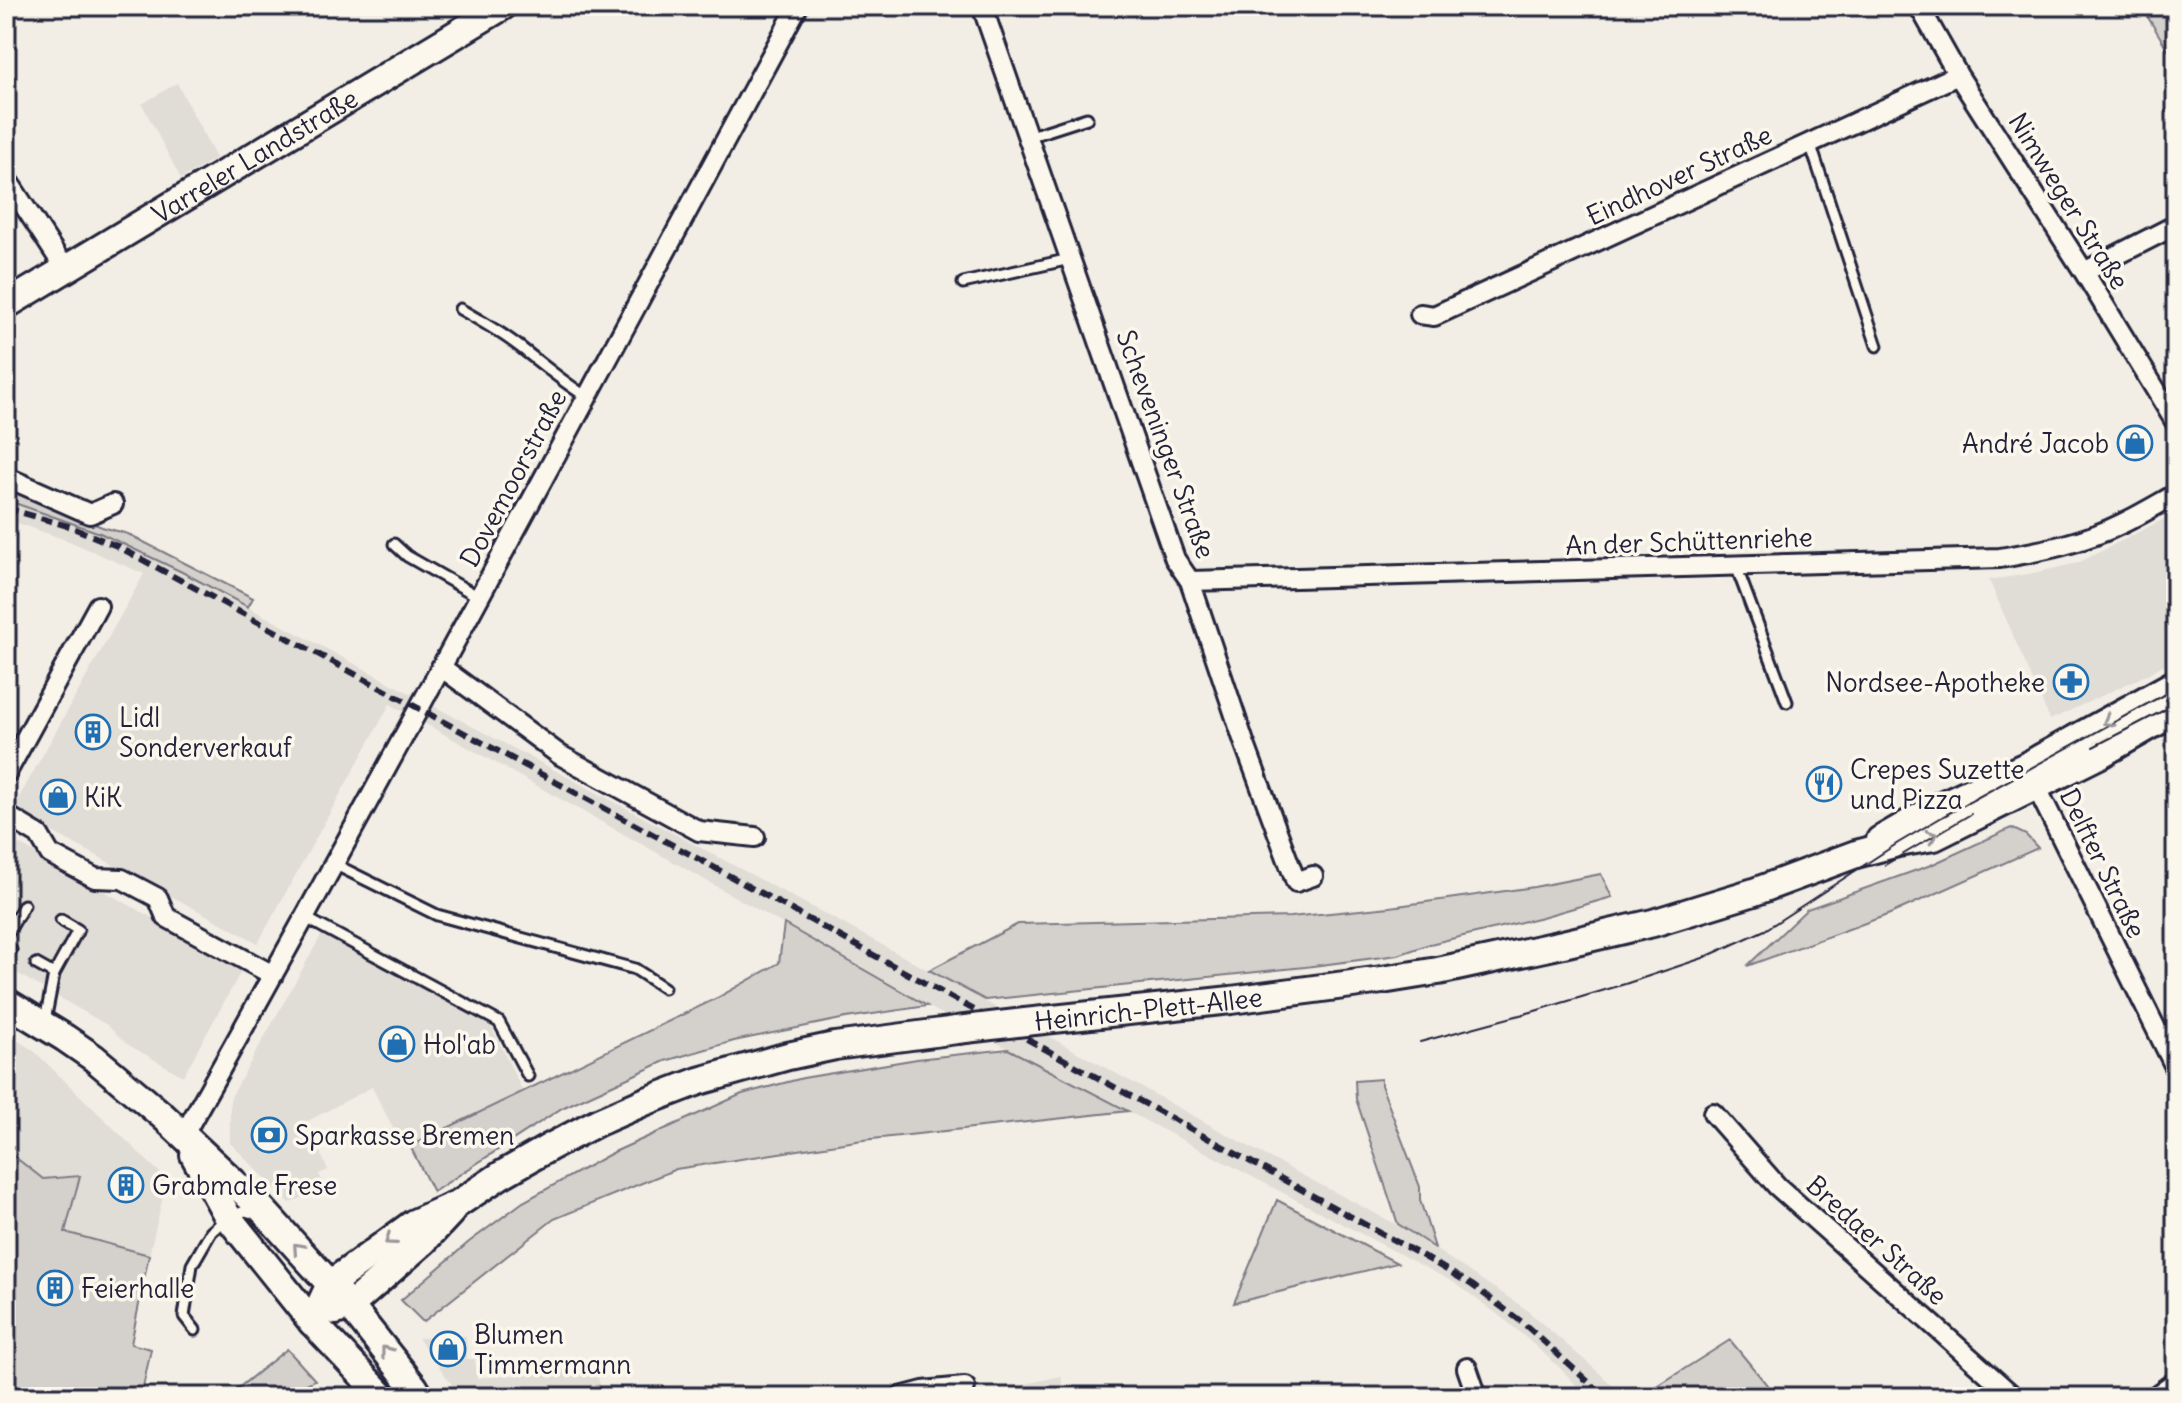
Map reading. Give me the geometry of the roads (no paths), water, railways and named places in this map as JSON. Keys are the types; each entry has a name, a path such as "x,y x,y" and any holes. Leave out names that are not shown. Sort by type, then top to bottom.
{"main road":[{"name":"Varreler Landstraße","path":"6,305 503,6"},
{"name":"Heinrich-Plett-Allee","path":"312,1322 330,1284 414,1223 459,1203 550,1147 644,1102 699,1081 835,1046 1246,999 1438,971 1653,923 1754,892 1856,854 1934,837 2176,683"},
{"name":"Heinrich-Plett-Allee","path":"2031,776 2101,754 2176,711"},
{"path":"6,1002 94,1058 138,1093 225,1175 270,1218 350,1306 420,1397"},
{"path":"183,1136 228,1217 312,1322 383,1397"},
{"name":"Heinrich-Plett-Allee","path":"312,1322 350,1306 424,1241 459,1203"}],"street":[{"name":"Dovemoorstraße","path":"183,1136 334,864 798,6"},
{"name":"Scheveninger Straße","path":"982,6 1175,559 1190,581 1244,742 1296,882 1313,876"},
{"name":"Nimweger Straße","path":"1919,6 1958,75 2176,423"},
{"name":"Eindhover Straße","path":"1420,314 1434,316 1958,75"},
{"path":"6,178 66,270"},
{"path":"2084,272 2176,225"},
{"path":"6,477 90,514 113,504"},
{"name":"An der Schüttenriehe","path":"1190,581 2000,558 2047,550 2088,538 2120,525 2176,494"},
{"path":"6,774 98,606"},
{"path":"441,667 560,755 699,831 755,837"},
{"name":"Delfter Straße","path":"2031,776 2176,1069"},
{"path":"6,815 39,835 50,854 95,878 122,879 146,891 158,898 166,917 273,975"},
{"name":"Bredaer Straße","path":"1713,1113 1777,1186 2014,1397"},
{"path":"1467,1368 1477,1397"},
{"path":"2154,1397 2176,1381"},
{"path":"900,1397 923,1391 965,1387"}],"lane":[{"path":"1028,137 1087,118"},
{"path":"1810,143 1877,346"},
{"path":"963,283 1070,259"},
{"path":"460,309 518,345 587,397"},
{"path":"394,544 407,556 479,597"},
{"path":"1736,566 1787,702"},
{"path":"334,864 437,915 635,969 664,988"},
{"path":"6,936 24,905"},
{"path":"304,917 499,1022 528,1076"},
{"path":"44,1024 54,974 78,930 61,920"},
{"path":"36,964 54,974"},
{"path":"225,1175 228,1217"},
{"path":"195,1330 184,1316 192,1265 211,1232 228,1217 245,1211 270,1218"}],"tram line":[{"path":"1420,1042 1625,984 1703,958 1765,930 1942,817 2176,688"},
{"path":"2093,747 2176,704"},
{"path":"1885,865 1971,814"}],"railway":[{"path":"6,508 68,526 117,546 695,857 1428,1259 1472,1285 1522,1322 1605,1397"}],"place":[{"name":"André Jacob","path":"2135,443"},
{"name":"Nordsee-Apotheke","path":"2071,682"},
{"name":"Lidl Sonderverkauf","path":"93,732"},
{"name":"Crepes Suzette und Pizza","path":"1824,784"},
{"name":"KiK","path":"58,797"},
{"name":"Hol'ab","path":"397,1044"},
{"name":"Sparkasse Bremen","path":"269,1135"},
{"name":"Grabmale Frese","path":"126,1185"},
{"name":"Feierhalle","path":"55,1288"},
{"name":"Blumen Timmermann","path":"448,1349"}]}
